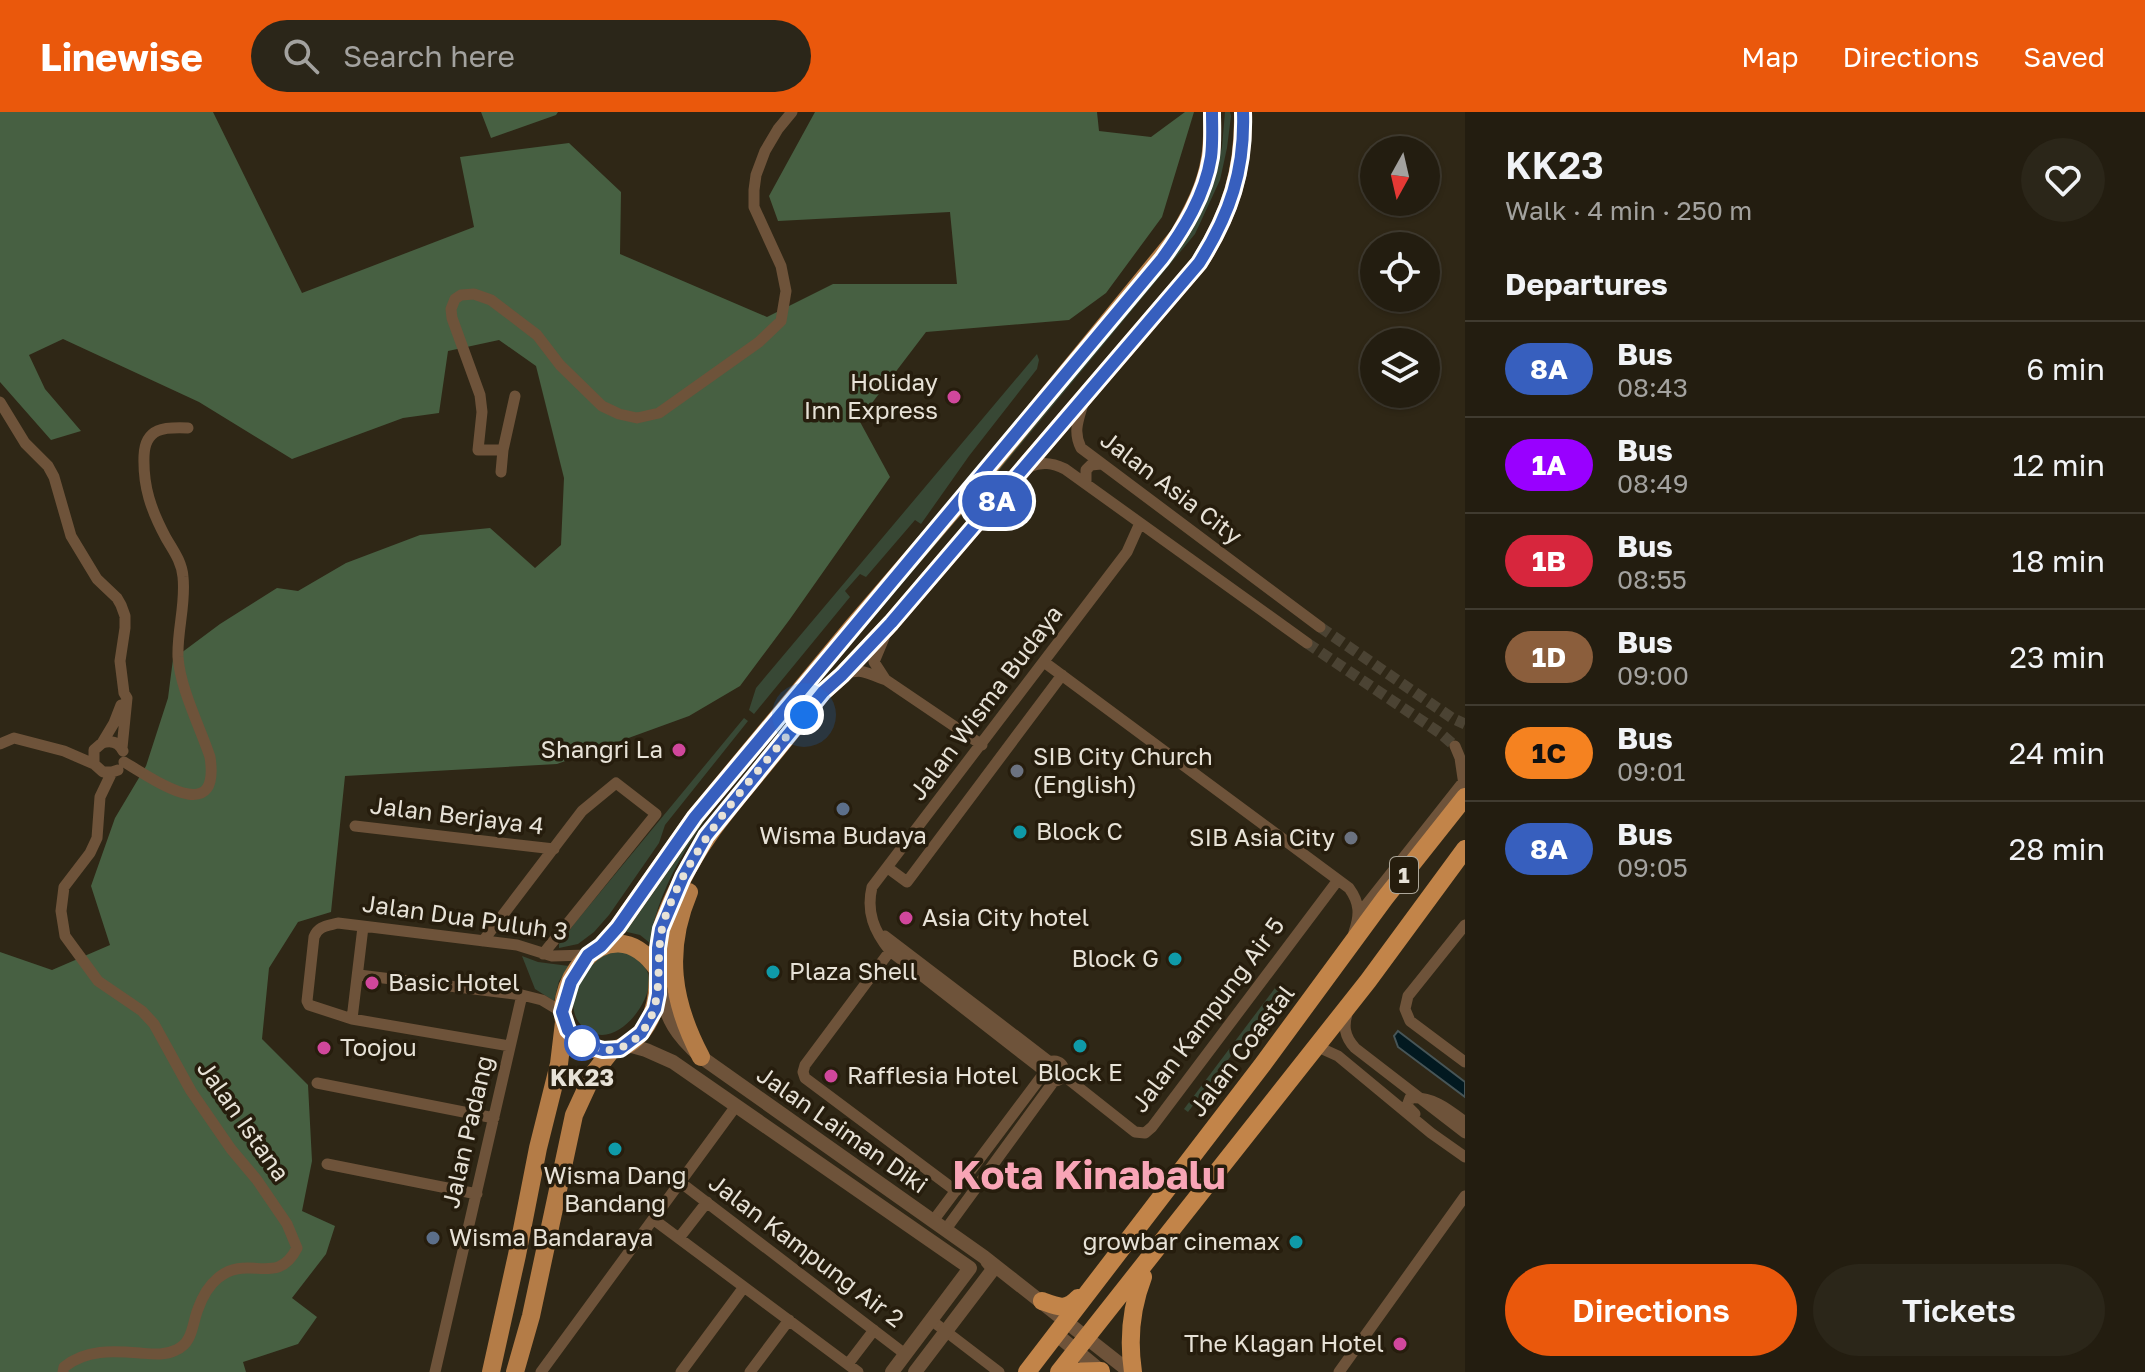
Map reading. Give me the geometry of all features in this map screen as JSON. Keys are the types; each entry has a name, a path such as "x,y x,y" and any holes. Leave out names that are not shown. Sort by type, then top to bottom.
{"highway":[{"name":"Jalan Coastal","path":"1027,1372 1345,955 1464,792"},
{"name":"1","path":"1082,1345 1368,981 1465,849"},
{"path":"1132,1372 1130,1335 1135,1297 1143,1275 1165,1240"},
{"path":"1042,1301 1068,1307 1101,1274"},
{"path":"1062,1372 1082,1345"},
{"path":"1062,1372 1101,1371"}],"main road":[{"path":"491,1372 559,1064 563,1017 571,982 594,950 618,927 695,817 1170,248 1192,213 1204,182 1211,156 1212,112"},
{"path":"515,1372 531,1316 574,1115 593,1074 619,1048 641,1033 655,1009 659,977 658,948 666,914 706,836 823,692 891,623 1199,263 1227,210 1236,183 1243,154 1243,112"},
{"path":"701,1057 682,1018 674,963 676,927 702,859 706,836"},
{"path":"594,950 617,943 627,945 650,958 659,977"},
{"path":"563,1017 571,1035 582,1044 603,1050 619,1048"}],"street":[{"path":"503,450 478,450 482,412 480,395 452,318 455,299 474,294 491,300 537,335 560,365 602,406 637,418 659,413 759,342 781,321 786,291 781,266 754,207 754,190 765,151 792,112"},
{"name":"Jalan Asia City","path":"1087,392 1076,428 1081,448 1320,627"},
{"path":"501,472 515,396"},
{"path":"0,402 25,443 48,466 71,536 97,579 121,605 125,616 125,639 120,661 124,693 119,714 93,755 100,797"},
{"path":"124,762 183,793 195,796 204,792 212,770 178,658 183,577 180,562 153,512 144,483 144,444 153,433 165,427 188,428"},
{"path":"1065,469 1079,461 1081,448"},
{"name":"Jalan Asia City","path":"1022,472 1040,463 1065,469 1307,643"},
{"path":"1086,484 1086,470 1091,465 1101,464"},
{"name":"Jalan Wisma Budaya","path":"874,924 869,910 872,887 1127,552 1140,523"},
{"name":"Jalan Wisma Budaya","path":"1127,552 1143,541 1158,536"},
{"path":"1232,589 1225,577 1231,570 1243,569"},
{"path":"1274,620 1284,623 1290,619 1292,611 1287,603"},
{"path":"886,680 874,662 891,623"},
{"path":"1044,662 1349,888 1357,899 1359,914 1345,955"},
{"path":"842,675 859,670 886,680 982,745"},
{"path":"888,868 907,882 1062,675"},
{"path":"0,744 14,738 64,751 103,772 112,772 119,769 125,756 122,748 127,698 124,693"},
{"path":"64,751 113,742 122,748"},
{"path":"1359,914 1464,792 1460,758 1455,746"},
{"name":"Jalan Istana","path":"63,1372 64,1367 73,1360 91,1353 162,1355 177,1350 186,1344 198,1308 216,1280 241,1267 270,1270 282,1267 297,1248 287,1224 191,1091 154,1024 142,1011 98,981 65,936 61,911 64,887 90,853 97,838 100,797 112,772"},
{"path":"483,941 582,811 616,783 656,814 543,954"},
{"name":"Jalan Berjaya 4","path":"355,826 554,849"},
{"name":"Jalan Kampung Air 5","path":"874,924 890,951 1135,1132 1145,1133 1338,880"},
{"name":"Jalan Dua Puluh 3","path":"352,1019 315,1008 307,1001 314,937 323,926 338,923 517,945 552,956 594,950"},
{"path":"874,924 895,945 1051,1072"},
{"path":"1465,925 1408,996 1405,1009 1410,1021 1465,1062"},
{"path":"363,927 352,1019 510,1046"},
{"path":"890,951 805,1065 803,1072 805,1078 956,1191"},
{"path":"359,975 522,995 542,1000 563,1017"},
{"name":"Jalan Laiman Diki","path":"659,977 664,1008 671,1025 701,1057 984,1257 1042,1301 1061,1327 1082,1345"},
{"name":"Jalan Padang","path":"435,1372 522,995"},
{"path":"1350,1003 1344,1025 1350,1043 1465,1133"},
{"path":"1316,1046 1338,1056 1465,1157"},
{"name":"Jalan Laiman Diki","path":"619,1048 646,1050 673,1062 962,1261 969,1270 931,1320"},
{"path":"939,1225 956,1191 1051,1072"},
{"path":"939,1225 1051,1072"},
{"path":"317,1083 494,1118"},
{"path":"1431,1133 1424,1121 1407,1106 1410,1098 1440,1103 1465,1122"},
{"path":"541,1372 736,1106"},
{"path":"327,1164 477,1194"},
{"name":"Jalan Kampung Air 2","path":"680,1182 905,1354"},
{"path":"1339,1372 1465,1196"},
{"path":"679,1238 707,1202"},
{"path":"653,1219 853,1368 874,1330"},
{"path":"915,1372 991,1272 992,1267 984,1257"},
{"path":"681,1372 744,1287"},
{"path":"750,1372 789,1320"},
{"path":"892,1372 931,1320 999,1372"},
{"path":"1082,1345 1101,1371"},
{"path":"1082,1345 1132,1372"}],"green space":[{"path":"0,112 213,112 302,293 474,227 460,157 569,143 621,192 620,254 767,317 833,284 957,284 950,212 778,221 769,196 815,112 1097,112 1099,131 1151,137 1185,112 1194,112 1162,217 1106,293 1069,320 926,332 859,420 890,477 740,686 689,716 557,764 345,776 331,912 298,922 269,968 262,1039 308,1085 312,1161 302,1211 335,1226 326,1254 292,1298 317,1317 298,1344 243,1362 246,1372 0,1372 0,952 52,970 110,945 91,886 115,818 146,766 168,698 173,659 220,624 277,588 298,591 346,563 420,535 490,528 535,568 561,545 564,478 536,366 499,340 448,351 439,413 403,418 292,459 199,402 63,339 29,355 45,389 81,431 51,440 0,382"},
{"path":"481,112 558,112 491,138"},
{"path":"1225,112 1230,112 1231,116 1220,180 1195,234 818,682 1214,178 1222,147"},
{"path":"1037,354 1037,369 921,524 915,520 866,577 860,574 845,591 850,597 754,714 749,710 756,688"},
{"path":"812,690 738,776 691,841 672,874 658,909 650,943 640,935 623,931 702,816"},
{"path":"744,718 748,721 665,825 659,843 609,915 578,944 559,948 574,924"},
{"path":"613,949 632,954 645,968 649,981 647,992 643,1003 627,1024 606,1035 596,1034 578,1021 573,1002 575,991 591,963"},
{"path":"522,956 538,962 569,966 559,981 554,1001 535,989"},
{"path":"1275,988 1280,992 1188,1112 1184,1109"}],"water":[{"path":"1398,1031 1465,1082 1465,1097 1398,1047 1394,1036"}],"tunnel":[{"path":"1320,627 1465,724"},
{"path":"1307,643 1455,746"}],"bus line":[{"name":"8A","path":"1212,112 1211,156 1204,182 1192,213 1162,259 695,817 618,927 582,963 571,982 562,1012 571,1035 582,1044 611,1051 628,1045 641,1033 655,1009 658,994 661,929 683,877 706,836 823,692 891,623 1199,263 1219,228 1236,183 1243,154 1243,112"}],"place":[{"name":"Holiday Inn Express","path":"954,397"},
{"name":"Shangri La","path":"679,750"},
{"name":"SIB City Church (English)","path":"1017,771"},
{"name":"Wisma Budaya","path":"843,809"},
{"name":"Block C","path":"1020,832"},
{"name":"SIB Asia City","path":"1351,838"},
{"name":"Asia City hotel","path":"906,918"},
{"name":"Block G","path":"1175,959"},
{"name":"Plaza Shell","path":"773,972"},
{"name":"Basic Hotel","path":"372,983"},
{"name":"KK23","path":"582,1043"},
{"name":"Block E","path":"1080,1046"},
{"name":"Toojou","path":"324,1048"},
{"name":"Rafflesia Hotel","path":"831,1076"},
{"name":"Wisma Dang Bandang","path":"615,1149"},
{"name":"Wisma Bandaraya","path":"433,1238"},
{"name":"growbar cinemax","path":"1296,1242"},
{"name":"The Klagan Hotel","path":"1400,1344"}],"district":[{"name":"Kota Kinabalu","path":"1089,1175"}],"route":[{"path":"582,1043 611,1051 628,1045 641,1033 655,1009 658,994 661,929 683,877 706,836 804,715"}]}
